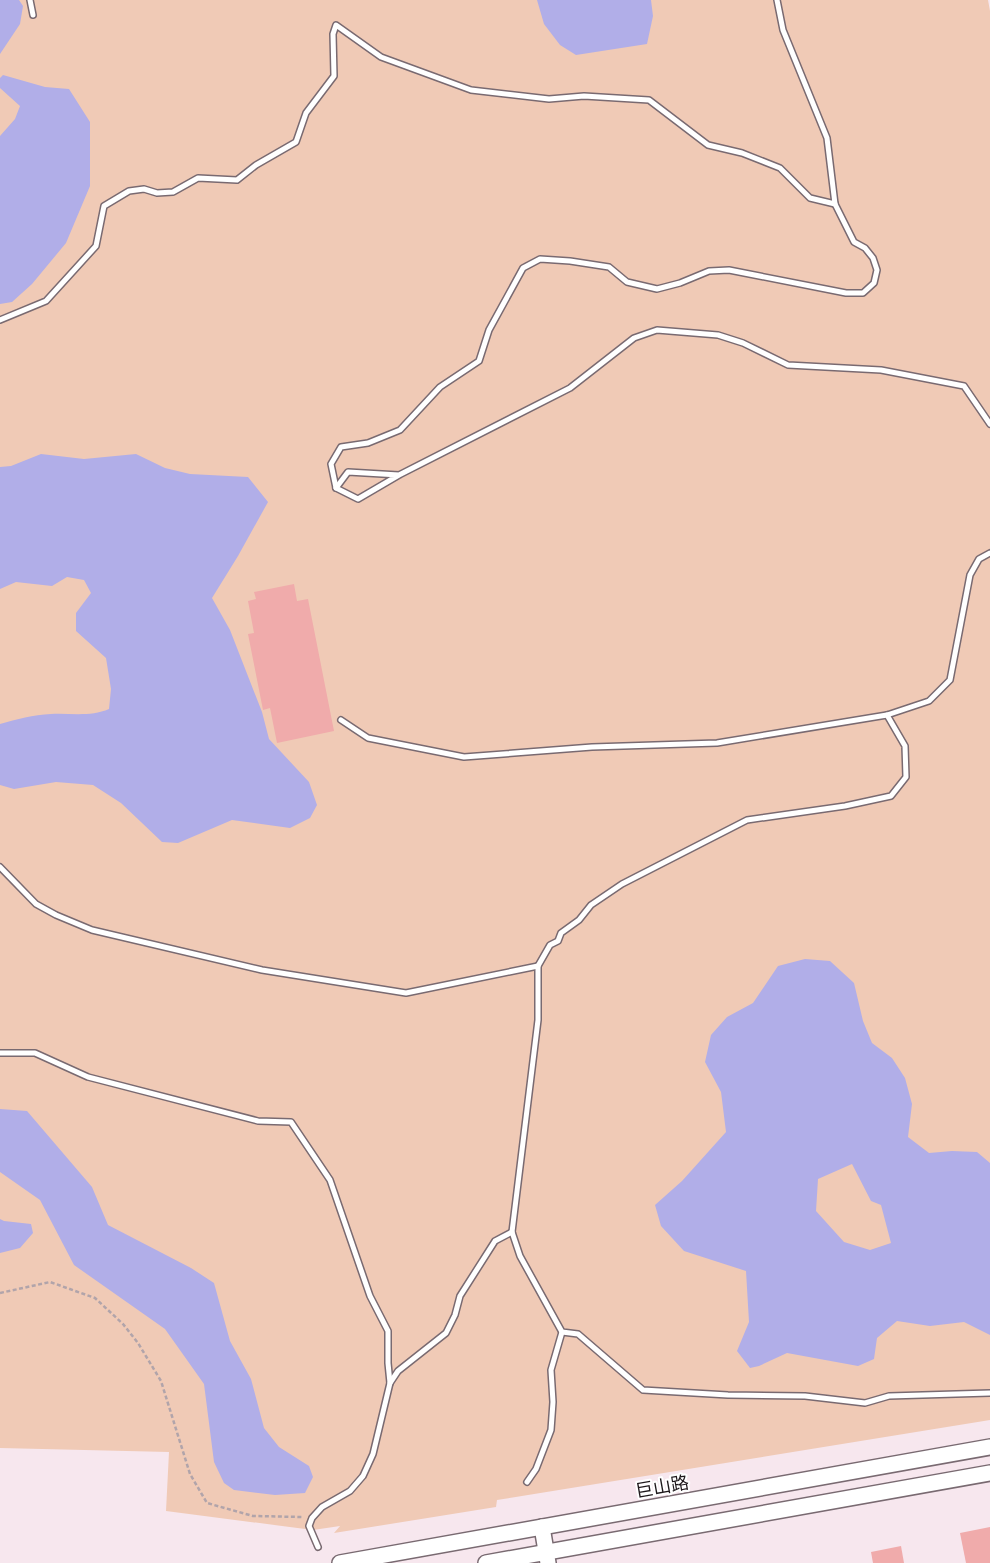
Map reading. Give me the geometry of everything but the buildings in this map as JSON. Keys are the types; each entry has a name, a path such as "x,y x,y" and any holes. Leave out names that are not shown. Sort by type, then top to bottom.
{"main road":[{"name":"巨山路","path":"340,1563 990,1447"},
{"path":"486,1563 547,1558 990,1473"},
{"path":"542,1527 547,1558"},
{"path":"516,1532 521,1560"}],"lane":[{"path":"30,0 33,15"},
{"path":"336,488 331,464 341,446 368,443 400,430 440,387 479,361 489,330 523,268 540,259 570,261 609,268 627,282 657,289 680,283 710,271 730,270 846,293 863,293 874,284 877,270 873,258 865,248 854,242 835,204 827,138 783,30 777,0"},
{"path":"0,320 46,301 96,246 104,206 116,197 129,191 144,189 157,193 173,192 198,178 237,180 256,165 296,142 306,113 334,76 333,34 336,25 381,57 471,90 548,99 584,96 649,100 708,145 742,153 780,168 810,198 835,204"},
{"path":"336,488 358,499 399,474 570,388 634,338 657,330 718,335 743,343 788,365 881,370 964,386 990,424"},
{"path":"336,488 348,472 399,474"},
{"path":"341,720 368,738 464,757 592,746 717,743 887,715 929,701 950,680 970,575 979,559 990,553"},
{"path":"527,1482 536,1469 551,1430 551,1370 562,1332 520,1256 512,1232 538,1020 538,966 550,945 558,941 561,933 579,920 591,905 622,884 747,820 845,806 891,796 906,777 905,746 887,715"},
{"path":"0,867 36,904 56,915 92,930 262,970 406,993 538,966"},
{"path":"0,1053 35,1053 88,1077 258,1122 291,1122 330,1180 370,1296 388,1331 390,1382 373,1454 363,1476 350,1491 322,1507 312,1518 309,1526 318,1547"},
{"path":"390,1382 398,1371 446,1333 455,1315 460,1296 495,1241 512,1232"},
{"path":"562,1332 578,1334 643,1390 728,1395 805,1396 865,1403 889,1396 990,1392"}],"path":[{"path":"0,1293 50,1282 95,1298 123,1324 138,1342 161,1381 190,1474 207,1504 253,1516 312,1518"}],"shaded area":[{"path":"0,0 988,0 990,11 990,1420 497,1500 496,1507 334,1533 340,1526 313,1530 166,1511 169,1452 0,1448"}],"water":[{"path":"0,0 19,0 23,6 20,24 0,54"},
{"path":"537,0 651,0 653,16 647,44 576,55 560,45 544,24"},
{"path":"3,75 45,87 69,89 90,122 90,186 66,243 32,284 12,302 0,304 0,136 15,119 20,106 0,88 0,78"},
{"path":"41,454 84,459 136,454 165,468 190,474 248,477 268,502 212,598 230,630 262,712 269,739 309,782 317,805 310,818 290,828 232,820 178,843 162,842 121,803 93,785 56,782 14,789 0,785 0,724 38,715 88,714 109,709 111,689 106,658 76,631 76,613 91,593 84,580 67,577 52,586 16,582 0,589 0,467 11,466"},
{"path":"805,959 830,961 854,983 863,1021 872,1043 892,1058 905,1078 912,1104 908,1137 929,1153 952,1151 977,1152 990,1163 990,1335 964,1322 930,1326 897,1321 877,1338 874,1359 858,1366 787,1353 759,1366 750,1368 737,1351 749,1322 746,1271 684,1251 661,1226 655,1205 682,1181 726,1132 721,1092 705,1062 711,1035 727,1017 753,1003 778,966","holes":["852,1164 871,1201 881,1205 891,1243 870,1250 844,1242 816,1211 818,1179"]},
{"path":"0,1109 27,1111 92,1187 108,1225 191,1268 214,1283 230,1341 251,1379 264,1428 279,1447 309,1466 313,1477 305,1493 275,1495 234,1490 224,1483 214,1462 204,1384 165,1329 74,1265 40,1200 0,1172"},
{"path":"0,1219 31,1224 33,1233 20,1248 0,1253"}]}
